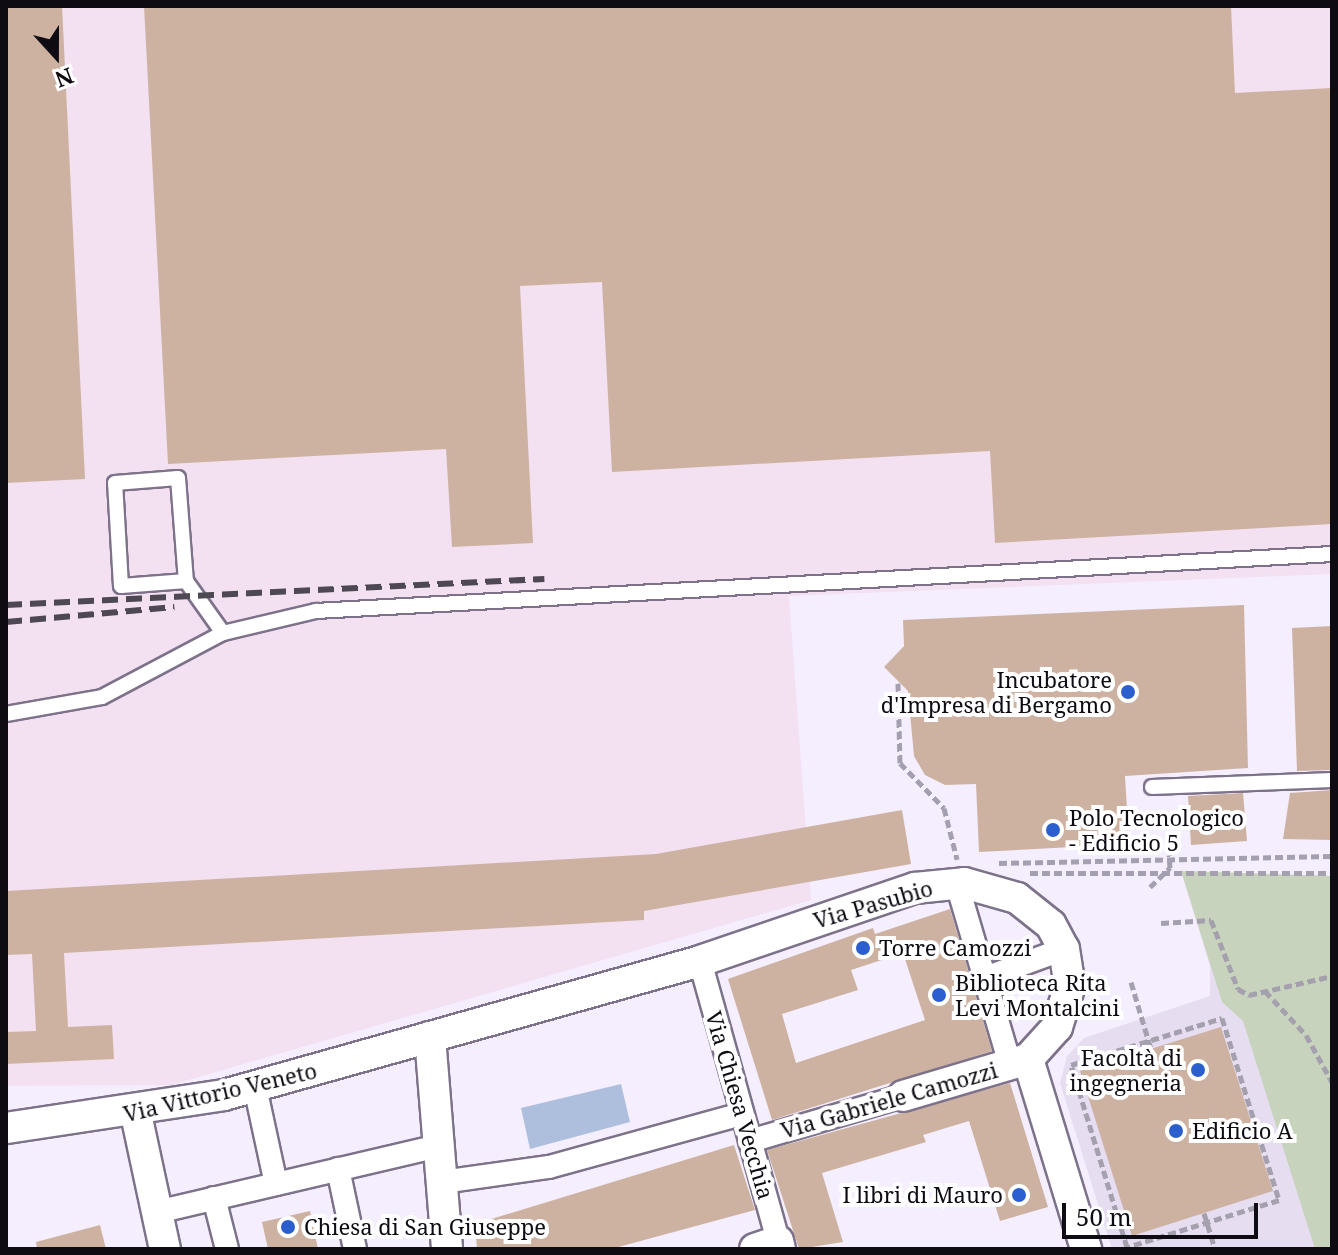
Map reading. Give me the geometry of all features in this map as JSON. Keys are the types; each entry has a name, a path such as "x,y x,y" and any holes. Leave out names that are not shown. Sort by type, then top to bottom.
{"street":[{"path":"960,883 1026,904 1064,949 1068,1000 1050,1039 1019,1062"},
{"path":"960,883 985,978 1019,1062 1086,1249"},
{"name":"Via Pasubio","path":"430,1037 700,961 873,899 960,883"},
{"path":"985,978 1064,949"},
{"name":"Via Chiesa Vecchia","path":"700,961 750,1141 771,1246"},
{"path":"430,1037 447,1249"},
{"name":"Via Vittorio Veneto","path":"6,1128 136,1114 255,1087 430,1037"},
{"name":"Via Gabriele Camozzi","path":"750,1141 1019,1062"},
{"path":"255,1087 276,1184"},
{"path":"136,1114 165,1249"},
{"path":"442,1182 549,1167 742,1114"},
{"path":"157,1212 439,1146"},
{"path":"338,1169 355,1249"},
{"path":"214,1198 227,1249"}],"lane":[{"path":"186,581 121,586 115,483 178,478 186,581 223,633"},
{"path":"6,714 102,697 223,633 344,608 1332,554"},
{"path":"1152,787 1332,780"}],"path":[{"path":"898,683 900,763 944,808 960,883"},
{"path":"1169,855 1170,868"},
{"path":"993,864 1169,855 1332,856"},
{"path":"1150,887 1170,868"},
{"path":"1018,875 1170,868 1332,873"},
{"path":"1161,923 1206,916 1238,989 1265,991 1332,976"},
{"path":"1131,982 1151,1049"},
{"path":"1265,991 1306,1035 1332,1082"},
{"path":"1222,1018 1279,1200 1127,1247 1071,1065 1149,1041 1222,1018"},
{"path":"1204,1213 1215,1249"}],"shaded area":[{"path":"6,6 1332,6 1332,574 789,596 811,900 171,1085 6,1086"},
{"name":"Facoltà di ingegneria","path":"1181,871 1332,876 1332,1249 1112,1249 1060,1083 1067,1056 1084,1038 1210,996 1210,966"}],"green space":[{"path":"1181,871 1332,876 1332,1249 1315,1249 1243,1021 1222,1002"}],"water":[{"path":"621,1084 630,1122 530,1149 521,1108"}],"building":[{"path":"6,6 62,6 85,479 6,483"},
{"path":"144,6 1231,6 1235,93 1332,88 1332,524 995,543 990,451 612,472 602,282 520,286 533,543 452,547 446,449 168,464"},
{"path":"1244,605 1248,768 1125,776 1129,844 979,852 976,784 945,785 925,775 914,756 908,691 884,667 904,646 903,620"},
{"path":"1332,626 1332,770 1297,771 1292,628"},
{"path":"1332,790 1332,840 1283,839 1290,793"},
{"path":"1243,793 1247,841 1191,845 1188,796"},
{"path":"902,810 911,864 644,911 644,920 64,953 68,1027 112,1025 114,1059 6,1064 6,1032 36,1031 32,954 6,955 6,891 656,854"},
{"path":"950,909 992,1051 772,1120 728,979 873,928 875,934","holes":["903,953 925,1020 796,1063 782,1014 858,990 851,970"]},
{"name":"Edificio A","path":"1221,1027 1273,1191 1132,1236 1080,1071"},
{"path":"1010,1083 1048,1207 1000,1221 969,1121 923,1135 926,1142 822,1173 843,1242 799,1249 767,1150"},
{"path":"734,1145 755,1210 611,1249 477,1249 475,1224"},
{"name":"Chiesa di San Giuseppe","path":"310,1211 318,1249 268,1249 262,1222"},
{"path":"100,1225 106,1249 37,1249 36,1242"}],"railway":[{"path":"6,605 544,579"},
{"path":"6,622 174,607"}],"place":[{"name":"Incubatore d'Impresa di Bergamo","path":"1128,692"},
{"name":"Polo Tecnologico - Edificio 5","path":"1053,830"},
{"name":"Torre Camozzi","path":"863,948"},
{"name":"Biblioteca Rita Levi Montalcini","path":"939,995"},
{"name":"Facoltà di ingegneria","path":"1198,1070"},
{"name":"Edificio A","path":"1176,1131"},
{"name":"I libri di Mauro","path":"1019,1195"},
{"name":"Chiesa di San Giuseppe","path":"288,1227"}]}
